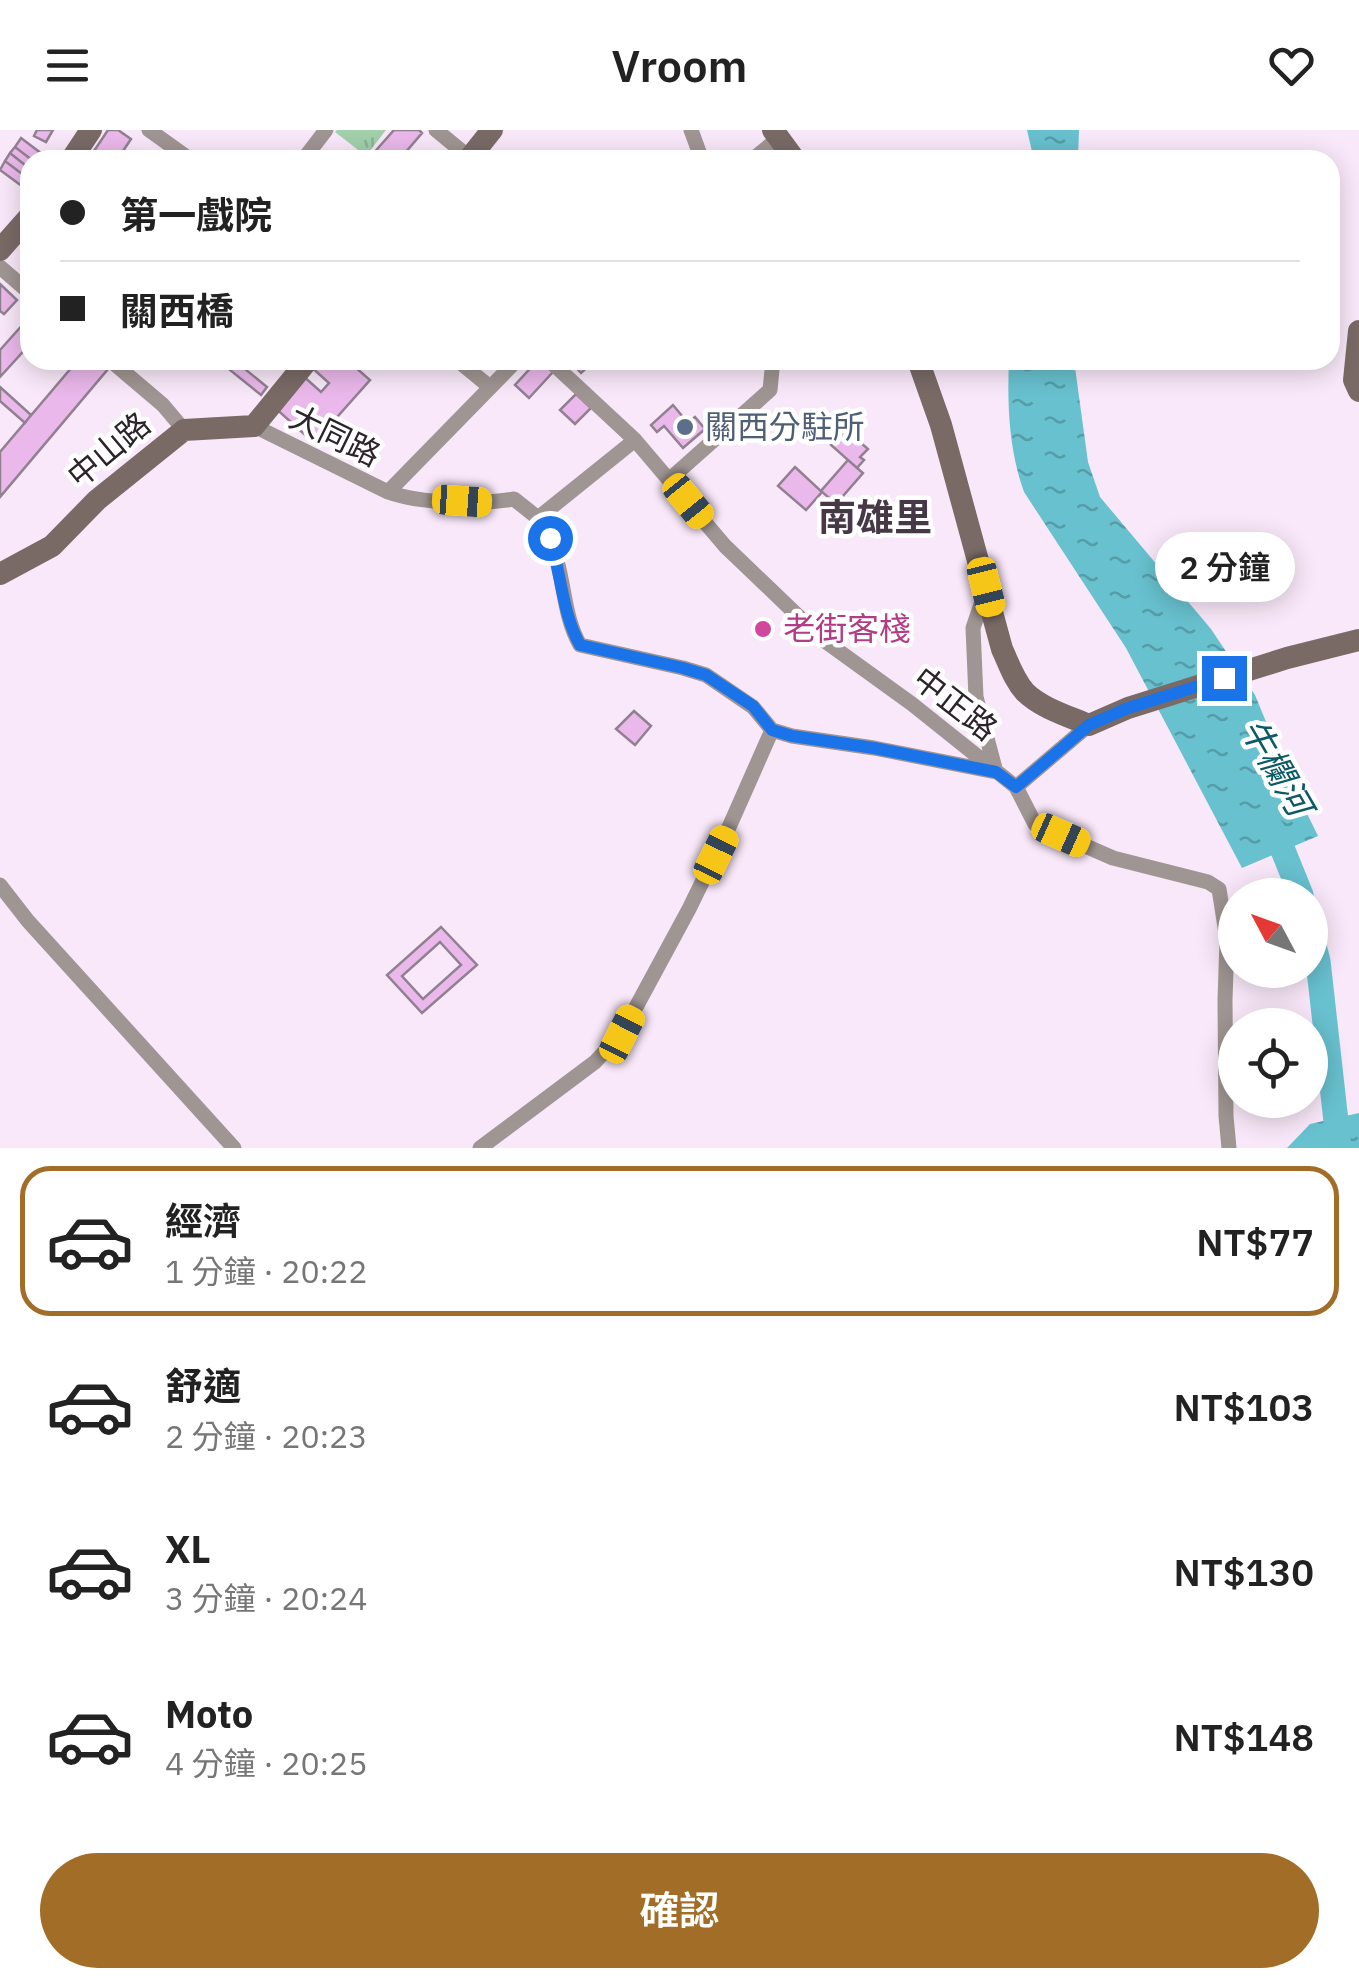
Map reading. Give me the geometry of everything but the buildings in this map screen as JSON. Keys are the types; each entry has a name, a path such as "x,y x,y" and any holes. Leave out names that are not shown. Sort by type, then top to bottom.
{"main road":[{"path":"476,150 492,130"},
{"path":"0,250 20,227"},
{"path":"1359,331 1354,380 1359,391"},
{"path":"254,426 300,370"},
{"path":"922,370 941,425 1002,649 1026,693 1050,708 1089,725 1128,708 1359,640"},
{"name":"中山路","path":"0,574 52,546 97,500 184,430 254,426"}],"street":[{"path":"149,130 177,150"},
{"path":"311,150 326,130"},
{"path":"436,130 459,150"},
{"path":"0,267 20,284"},
{"path":"122,370 184,430"},
{"path":"469,370 490,386"},
{"name":"大同路","path":"254,426 388,492 507,370"},
{"name":"中正路","path":"560,370 635,440 725,546 822,639 1016,787 1035,824 1113,858 1208,882 1219,889 1227,940 1224,1000 1229,1148"},
{"path":"670,479 770,390 772,370"},
{"path":"538,518 635,440"},
{"path":"388,492 404,498 490,503 514,499 538,518 554,550 570,628 580,645 706,675 753,706 772,730 996,772 976,696 973,628 986,587"},
{"path":"1016,787 1089,725"},
{"path":"480,1148 595,1062 622,1034 689,910 772,730"},
{"path":"0,885 28,921 234,1148"}],"green space":[{"path":"386,130 371,150 358,150 335,132"}],"water":[{"path":"1027,130 1079,130 1078,150 1032,150"},
{"name":"牛欄河","path":"1009,370 1075,370 1088,462 1100,497 1211,629 1255,695 1318,836 1242,868 1126,648 1024,492 1015,460"},
{"path":"1359,1113 1359,1148 1287,1148 1310,1124"}],"waterway":[{"name":"牛欄河","path":"1266,821 1278,838 1294,878"},
{"name":"牛欄河","path":"1321,988 1339,1148"}],"place":[{"name":"關西分駐所","path":"685,427"},
{"name":"老街客棧","path":"763,629"}],"district":[{"name":"南雄里","path":"875,518"}],"route":[{"path":"550,538 570,628 580,645 706,675 753,706 772,730 996,772 1016,787 1089,725 1128,708 1224,678"}]}
